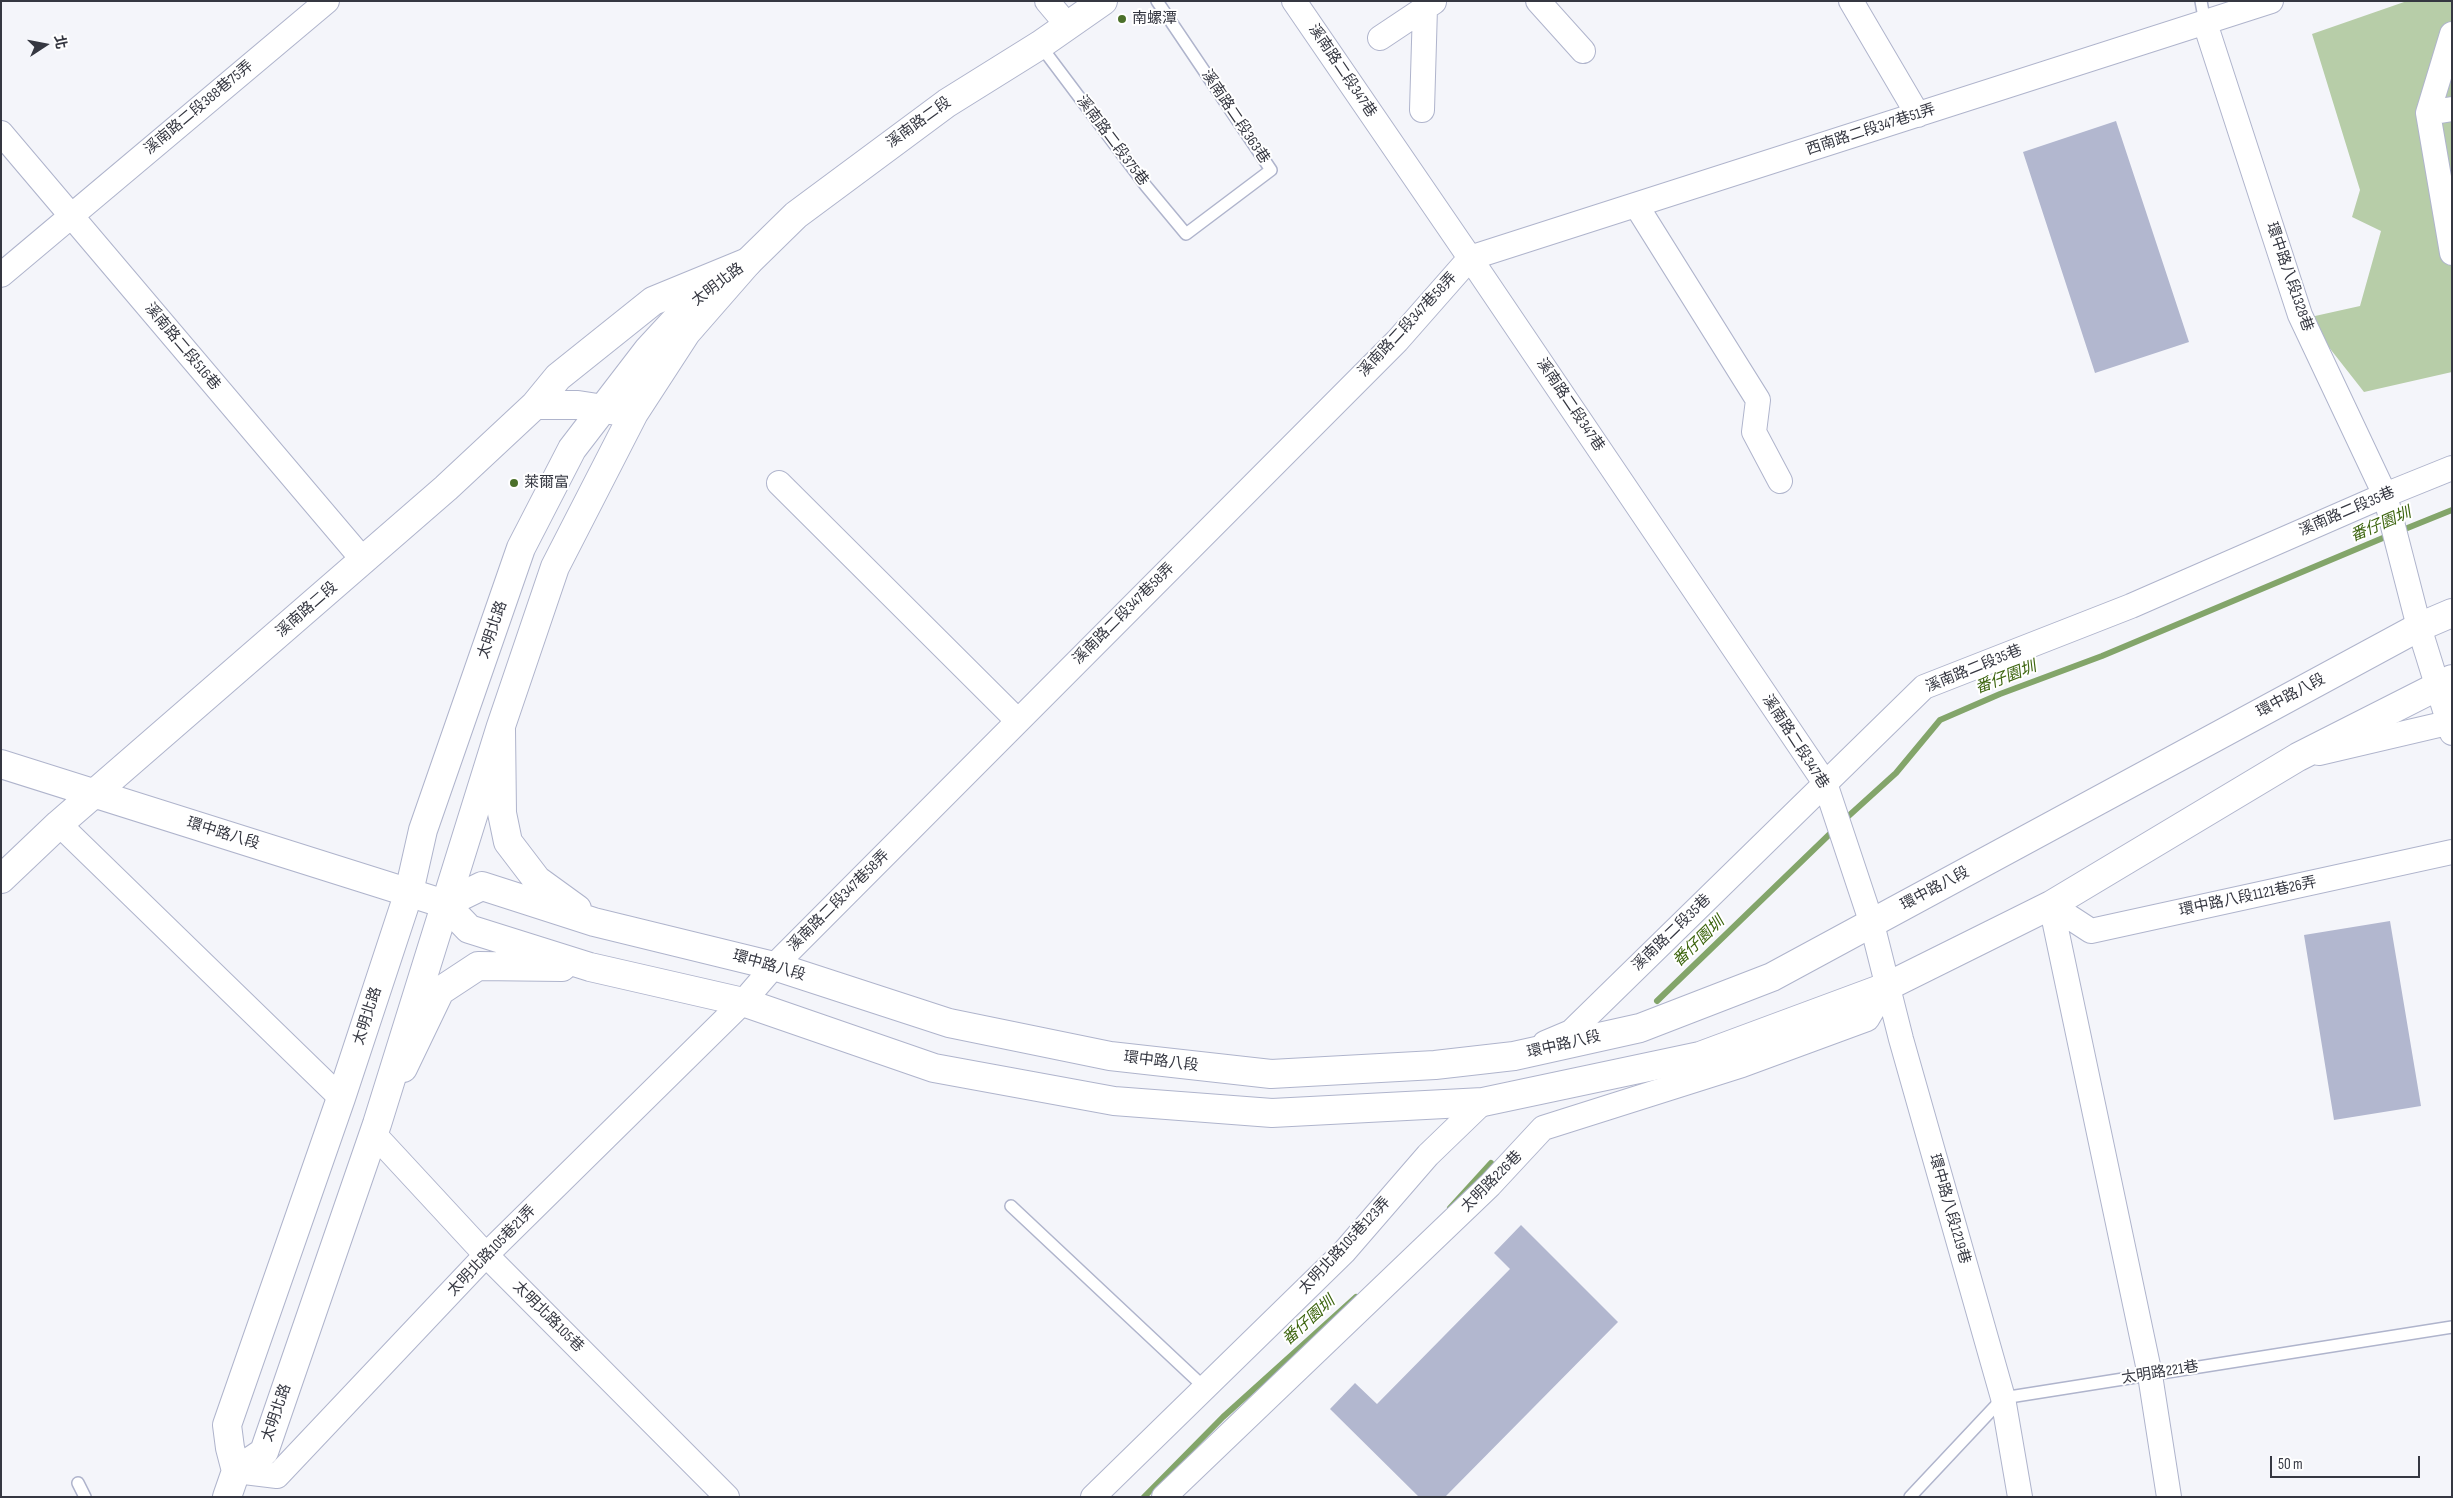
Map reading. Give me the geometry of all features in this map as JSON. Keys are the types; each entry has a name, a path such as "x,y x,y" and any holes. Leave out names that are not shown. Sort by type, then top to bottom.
{"street":[{"name":"溪南路二段388巷75弄","path":"1,275 70,215 327,1"},
{"path":"1047,1 1068,26"},
{"name":"溪南路二段","path":"1,879 93,794 364,561 535,405 558,377 653,301 748,262 796,215 867,161 947,103 1040,45 1104,1"},
{"name":"溪南路二段347巷","path":"1294,1 1825,784 1872,924"},
{"path":"1538,1 1583,50"},
{"path":"1852,1 1918,114"},
{"name":"西南路二段347巷51弄","path":"1470,258 1918,114 2203,12 2271,1"},
{"path":"1380,38 1430,5"},
{"path":"1422,110 1430,5"},
{"name":"環中路八段1328巷","path":"2203,12 2300,315 2385,495 2419,627 2445,682 2451,726"},
{"path":"2452,34 2428,113 2452,253"},
{"path":"2428,113 2452,109"},
{"name":"溪南路二段516巷","path":"1,133 364,561"},
{"path":"1636,205 1758,400 1754,432 1780,481"},
{"name":"溪南路二段347巷58弄","path":"742,1002 774,966 1397,340 1470,258"},
{"name":"太明北路","path":"748,262 686,333 634,414 555,567 501,726 375,1129 264,1452 236,1471 227,1426 341,1098 409,892 424,830 521,548 572,449 648,350 684,310 748,262"},
{"path":"535,405 578,405 634,414"},
{"name":"溪南路二段35巷","path":"1514,1056 1571,1032 1924,687 2131,606 2385,495 2452,468"},
{"path":"779,483 1018,720"},
{"name":"環中路八段","path":"445,904 482,886 594,922 774,966 949,1023 1101,1054 1147,1061 1271,1074 1434,1065 1514,1056 1640,1028 1772,977 2419,627 2452,614"},
{"name":"環中路八段","path":"1,764 445,904 468,929 590,967 742,1002 934,1068 1114,1101 1272,1113 1483,1102 1700,1056 1886,987 2051,905 2298,757 2445,682"},
{"name":"環中路八段","path":"501,726 502,813 508,842 537,880 594,922"},
{"path":"2298,757 2451,726"},
{"path":"59,824 341,1098"},
{"name":"環中路八段1121巷26弄","path":"2051,905 2091,931 2452,852"},
{"path":"2051,905 2150,1375 2169,1497"},
{"name":"環中路八段1219巷","path":"1872,924 1886,987 2002,1398 2020,1497"},
{"name":"環中路八段","path":"375,1129 440,990 478,966 590,967"},
{"name":"太明路226巷","path":"1164,1497 1490,1185 1543,1128 1742,1065 1867,1019 1886,987"},
{"name":"太明北路105巷21弄","path":"236,1471 277,1476 486,1255 742,1002"},
{"name":"太明北路105巷123弄","path":"1093,1497 1344,1252 1428,1155 1483,1102"},
{"name":"太明北路105巷","path":"375,1129 486,1255 727,1497"},
{"path":"227,1497 236,1471"}],"lane":[{"name":"溪南路二段363巷","path":"1157,1 1271,170 1186,234"},
{"name":"溪南路二段375巷","path":"1040,45 1146,186 1186,234"},
{"path":"1011,1206 1205,1388"},
{"name":"太明路221巷","path":"2002,1398 2452,1327"},
{"path":"1910,1497 2002,1398"},
{"path":"78,1483 85,1497"}],"green space":[{"path":"2407,1 2452,1 2452,372 2364,392 2306,318 2360,306 2381,231 2352,217 2360,190 2312,34"}],"building":[{"path":"2116,121 2189,342 2095,373 2023,152"},
{"path":"2390,921 2421,1106 2334,1120 2304,935"},
{"path":"1521,1225 1618,1322 1445,1497 1419,1497 1330,1409 1355,1383 1377,1404 1510,1269 1494,1253"}],"waterway":[{"name":"番仔園圳","path":"2400,531 2452,510"},
{"name":"番仔園圳","path":"1843,821 1896,773 1940,720 2000,694 2102,656 2390,535"},
{"name":"番仔園圳","path":"1657,1001 1836,828"},
{"name":"番仔園圳","path":"1450,1208 1491,1163"},
{"name":"番仔園圳","path":"1144,1497 1223,1417 1356,1297"}],"place":[{"name":"南螺潭","path":"1122,19"},
{"name":"萊爾富","path":"514,483"}]}
